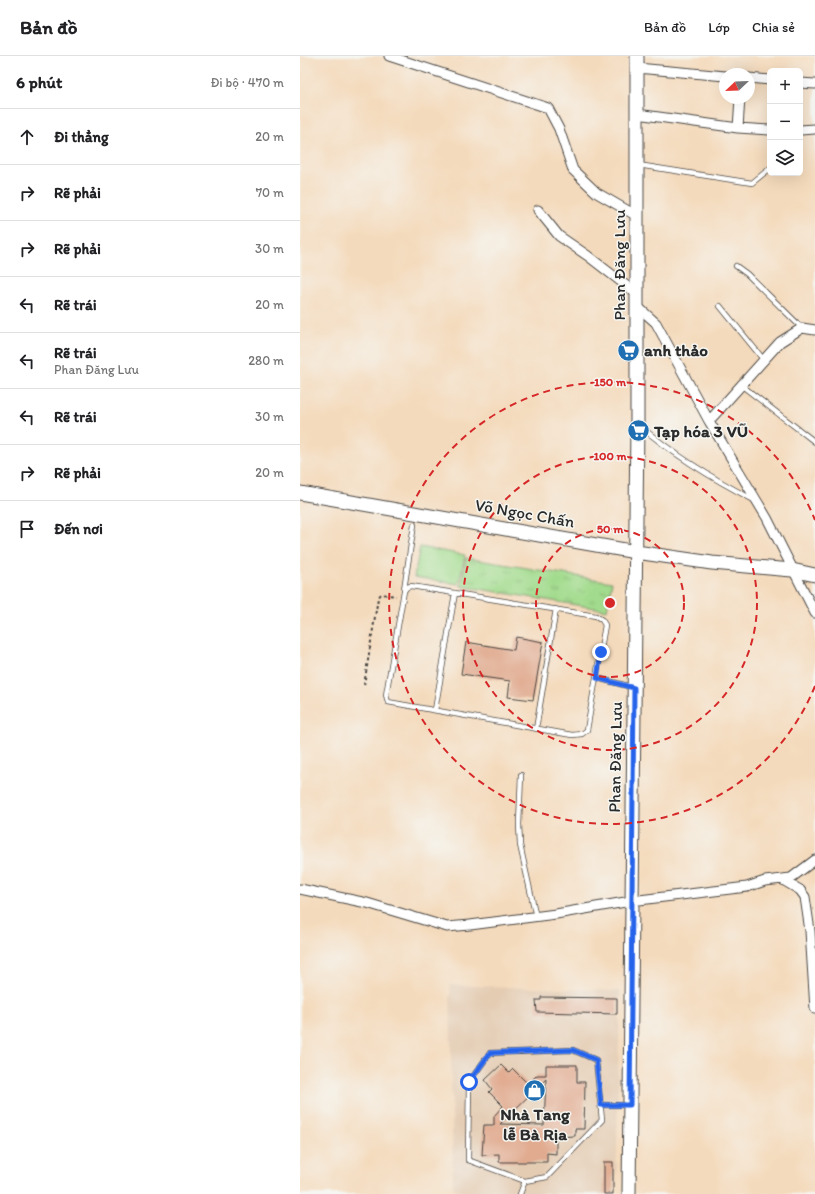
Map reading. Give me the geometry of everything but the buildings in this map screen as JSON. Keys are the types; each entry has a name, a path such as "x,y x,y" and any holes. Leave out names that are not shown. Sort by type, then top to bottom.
{"street":[{"path":"389,56 548,108 559,129 573,170 597,193 636,216"},
{"path":"637,62 719,75"},
{"name":"Phan Đăng Lưu","path":"629,1194 637,423 637,62"},
{"path":"755,79 767,80"},
{"path":"803,83 815,84"},
{"path":"738,128 740,104"},
{"path":"637,114 738,128 767,130"},
{"path":"803,130 815,129"},
{"path":"538,210 559,236 588,256 637,300 656,323 709,421 758,502 815,614"},
{"path":"709,421 763,359 780,342 802,328 815,330"},
{"name":"Võ Ngọc Chấn","path":"300,493 636,552 712,563 792,570 815,575"},
{"path":"300,889 367,903 447,926 470,926 536,917 631,901 747,887 765,881 791,878 815,860"},
{"path":"783,880 800,890 805,896 810,931 815,1009"}],"lane":[{"path":"636,165 752,183 767,171"},
{"path":"736,266 748,274 802,328"},
{"path":"720,306 763,359"},
{"path":"741,385 815,442"},
{"path":"637,423 651,436 714,479 758,502"},
{"path":"404,591 407,587 411,586 596,616 602,620 605,625 588,730 582,734 572,735 388,702 386,695 414,525"},
{"path":"435,710 455,593"},
{"path":"536,729 556,609"},
{"path":"597,678 634,688"},
{"path":"521,774 518,824 520,845 536,917"},
{"path":"573,1050 596,1060 602,1120 547,1177 525,1181 468,1160 469,1082 490,1053 573,1050"},
{"path":"601,1105 630,1105"},
{"path":"520,1194 525,1181"}],"path":[{"path":"364,685 378,598 381,594 403,597"}],"shaded area":[{"name":"Nhà Tang lễ Bà Rịa","path":"450,985 620,991 616,1194 468,1194 453,1188"}],"green space":[{"path":"420,547 465,555 459,584 414,577"},
{"path":"466,558 612,582 607,610 461,586"}],"place":[{"name":"anh thảo","path":"629,350"},
{"name":"Tạp hóa 3 VŨ","path":"639,431"},
{"name":"Nhà Tang lễ Bà Rịa","path":"535,1090"}],"route":[{"path":"469,1082 490,1053 573,1050 596,1060 601,1105 630,1105 634,688 597,678 601,652"}]}
